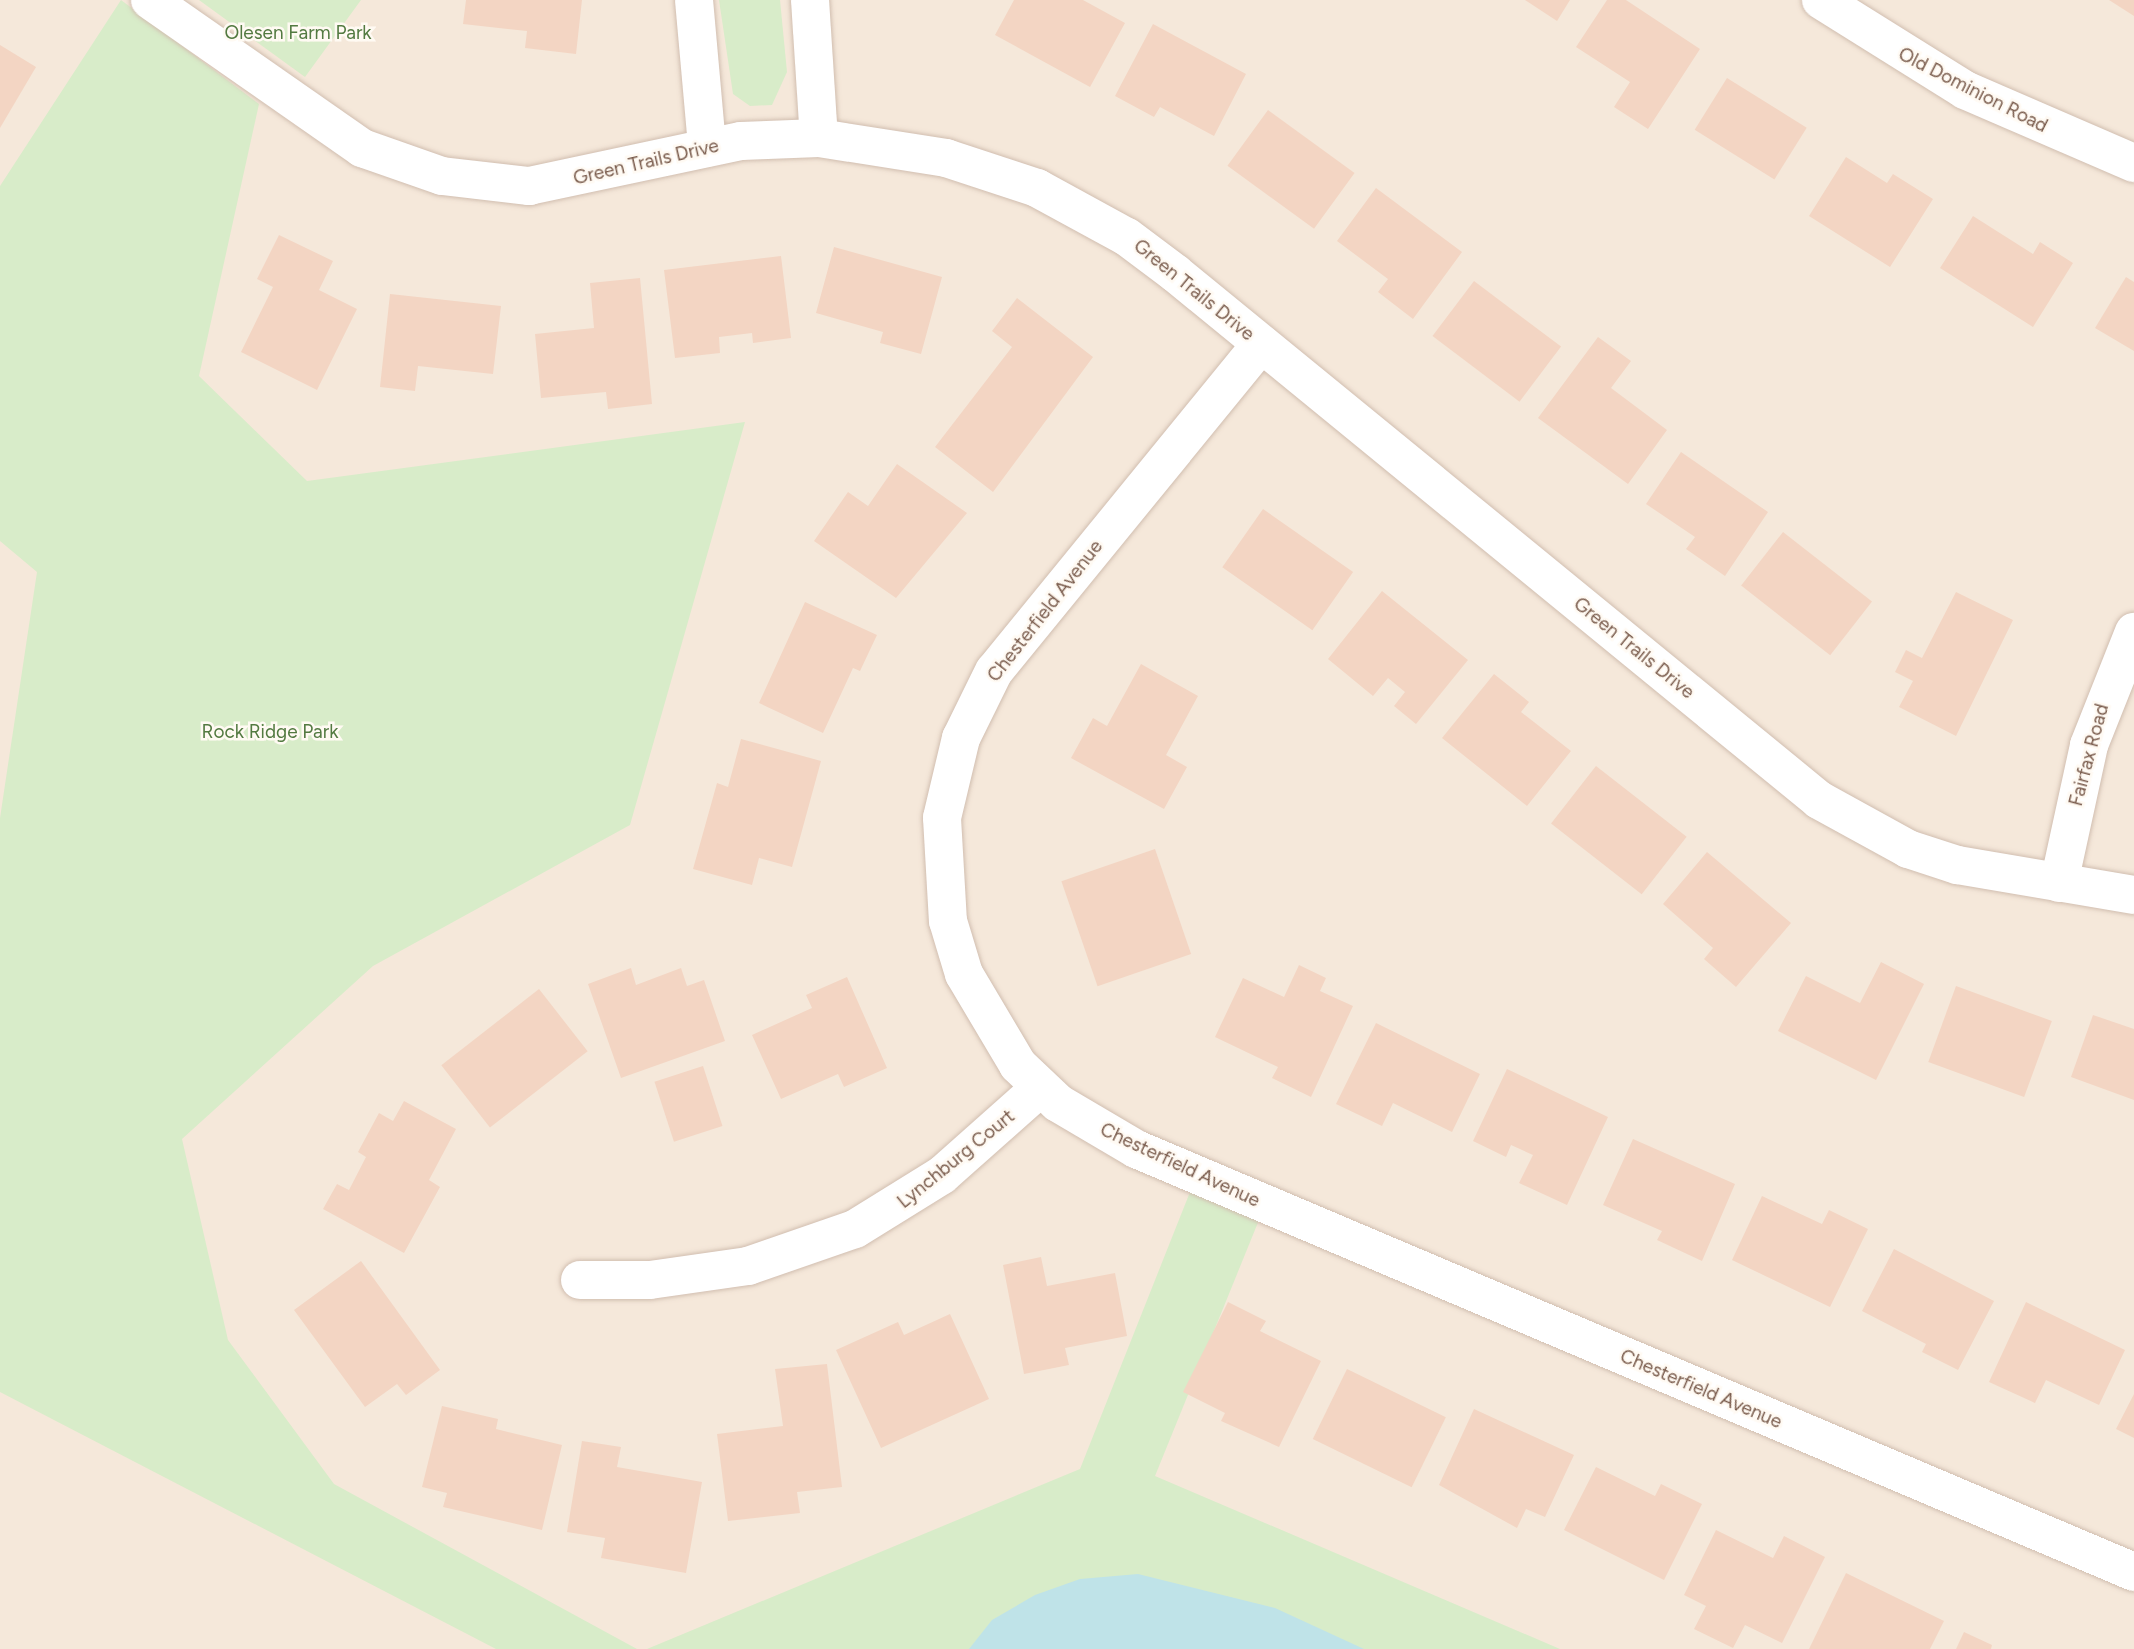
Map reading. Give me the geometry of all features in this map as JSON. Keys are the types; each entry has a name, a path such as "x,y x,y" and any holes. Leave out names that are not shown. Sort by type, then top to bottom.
{"street":[{"name":"Green Trails Drive","path":"150,0 362,148 442,176 529,186 707,147 818,138 946,158 1037,188 1127,237 1819,800 1908,849 2059,883 2134,895"},
{"path":"694,0 707,147"},
{"path":"810,0 818,138"},
{"name":"Old Dominion Road","path":"1821,0 1965,90 2134,163"},
{"name":"Chesterfield Avenue","path":"1261,344 994,671 961,738 942,818 948,921 982,1008 1041,1087 1136,1149 2134,1572"},
{"name":"Fairfax Road","path":"2059,883 2089,746 2134,632"},
{"name":"Lynchburg Court","path":"580,1280 650,1280 748,1266 855,1229 942,1175 1041,1087"}],"shaded area":[{"path":"0,0 2134,0 2134,1649 0,1649"}],"green space":[{"name":"Rock Ridge Park","path":"121,0 259,104 199,376 307,481 745,422 630,825 373,966 182,1139 228,1340 334,1484 637,1649 496,1649 0,1392 0,818 37,572 0,541 0,186"},
{"name":"Olesen Farm Park","path":"199,0 361,0 305,77"},
{"path":"719,0 780,0 787,72 772,105 750,106 733,94"},
{"path":"1190,1192 1259,1220 1155,1476 1560,1649 647,1649 1080,1469"}],"water":[{"path":"1138,1574 1275,1608 1364,1649 969,1649 992,1620 1035,1595 1080,1579"}],"building":[{"path":"466,0 582,0 576,54 525,48 527,31 463,24"},
{"path":"1014,0 1083,0 1125,23 1090,87 995,35"},
{"path":"1525,0 1570,0 1557,21"},
{"path":"1607,0 1626,0 1700,49 1648,129 1614,107 1630,82 1576,47"},
{"path":"2109,0 2134,0 2134,16"},
{"path":"1153,24 1246,74 1214,136 1160,107 1154,117 1115,96"},
{"path":"0,45 36,67 0,128"},
{"path":"1727,78 1807,128 1774,180 1695,130"},
{"path":"1268,110 1355,173 1314,229 1227,166"},
{"path":"1846,157 1887,183 1893,174 1933,199 1890,267 1809,216"},
{"path":"1376,188 1462,252 1413,319 1378,292 1388,279 1337,241"},
{"path":"1973,216 2033,254 2040,242 2073,263 2033,327 1940,268"},
{"path":"279,235 333,261 319,290 357,309 317,390 241,352 273,287 257,279"},
{"path":"834,247 942,277 921,354 880,343 883,332 816,313"},
{"path":"781,256 791,338 753,343 752,333 719,337 720,353 675,358 664,270"},
{"path":"2126,277 2134,282 2134,351 2095,328"},
{"path":"640,278 652,404 608,409 606,392 541,398 535,334 594,328 590,283"},
{"path":"1474,281 1561,347 1520,402 1432,336"},
{"path":"390,294 501,306 493,374 418,366 415,391 380,387"},
{"path":"1017,298 1093,357 993,492 935,447 1012,347 992,331"},
{"path":"1598,337 1631,361 1611,388 1667,430 1628,484 1538,418"},
{"path":"1681,452 1768,512 1725,576 1686,549 1695,537 1646,504"},
{"path":"897,464 967,513 896,598 814,541 848,492 868,506"},
{"path":"1263,509 1353,572 1312,630 1222,567"},
{"path":"1783,532 1872,602 1830,655 1741,586"},
{"path":"1382,591 1468,660 1416,724 1394,706 1405,692 1388,678 1373,696 1328,659"},
{"path":"1956,592 2013,620 1956,736 1899,707 1913,681 1895,672 1906,650 1922,658"},
{"path":"805,602 877,635 860,671 853,668 823,733 759,703"},
{"path":"1141,664 1198,696 1166,755 1187,767 1164,809 1071,758 1093,718 1107,726"},
{"path":"1494,674 1529,702 1521,712 1571,751 1527,806 1442,738"},
{"path":"741,739 821,761 792,867 759,858 752,885 693,869 717,783 728,787"},
{"path":"1596,766 1687,837 1642,894 1551,824"},
{"path":"1155,849 1191,954 1098,986 1061,881"},
{"path":"1707,852 1791,923 1736,987 1704,959 1713,948 1663,904"},
{"path":"1881,962 1924,984 1876,1080 1778,1031 1806,976 1860,1003"},
{"path":"1299,965 1326,978 1320,991 1353,1006 1311,1097 1272,1078 1278,1067 1215,1037 1243,978 1284,997"},
{"path":"631,968 636,985 681,968 687,986 704,980 725,1041 621,1078 588,984"},
{"path":"847,977 887,1068 844,1087 838,1074 781,1099 752,1035 812,1008 806,995"},
{"path":"1956,986 2052,1021 2024,1097 1928,1062"},
{"path":"539,989 588,1051 490,1128 441,1065"},
{"path":"2093,1015 2134,1029 2134,1100 2071,1077"},
{"path":"1376,1023 1480,1074 1452,1132 1393,1103 1382,1126 1336,1104"},
{"path":"703,1066 722,1126 674,1142 654,1082"},
{"path":"1507,1069 1608,1117 1567,1205 1519,1183 1533,1155 1511,1145 1506,1157 1473,1141"},
{"path":"404,1101 456,1129 429,1180 440,1187 404,1253 323,1209 337,1184 349,1190 366,1157 358,1152 379,1113 393,1121"},
{"path":"1633,1139 1735,1184 1702,1261 1657,1240 1662,1231 1603,1205"},
{"path":"1762,1196 1822,1224 1829,1210 1868,1229 1830,1307 1732,1260"},
{"path":"1894,1249 1994,1301 1958,1370 1922,1352 1926,1344 1862,1311"},
{"path":"1041,1257 1047,1286 1115,1273 1127,1336 1065,1348 1069,1365 1024,1374 1003,1265"},
{"path":"361,1261 440,1370 406,1395 397,1384 365,1407 294,1310"},
{"path":"1228,1302 1266,1321 1260,1331 1321,1361 1279,1447 1221,1421 1225,1413 1183,1392"},
{"path":"2026,1302 2125,1350 2099,1405 2046,1380 2035,1403 1989,1382"},
{"path":"950,1314 989,1399 881,1448 836,1350 898,1322 904,1335"},
{"path":"827,1364 842,1487 797,1492 800,1513 728,1521 717,1434 783,1426 775,1369"},
{"path":"1347,1369 1446,1417 1412,1487 1313,1439"},
{"path":"2134,1394 2134,1438 2116,1429"},
{"path":"442,1406 498,1419 496,1429 562,1445 542,1530 443,1507 447,1493 422,1487"},
{"path":"1474,1409 1574,1455 1545,1517 1526,1509 1517,1528 1439,1485"},
{"path":"582,1441 621,1447 617,1467 702,1482 686,1573 601,1558 605,1538 567,1532"},
{"path":"1596,1467 1655,1496 1661,1484 1702,1504 1664,1580 1564,1530"},
{"path":"1716,1530 1773,1558 1784,1536 1825,1557 1782,1643 1745,1625 1733,1648 1694,1629 1706,1606 1684,1595"},
{"path":"1846,1573 1944,1621 1930,1649 1809,1649"},
{"path":"1964,1632 1992,1645 1991,1649 1956,1649"}]}
